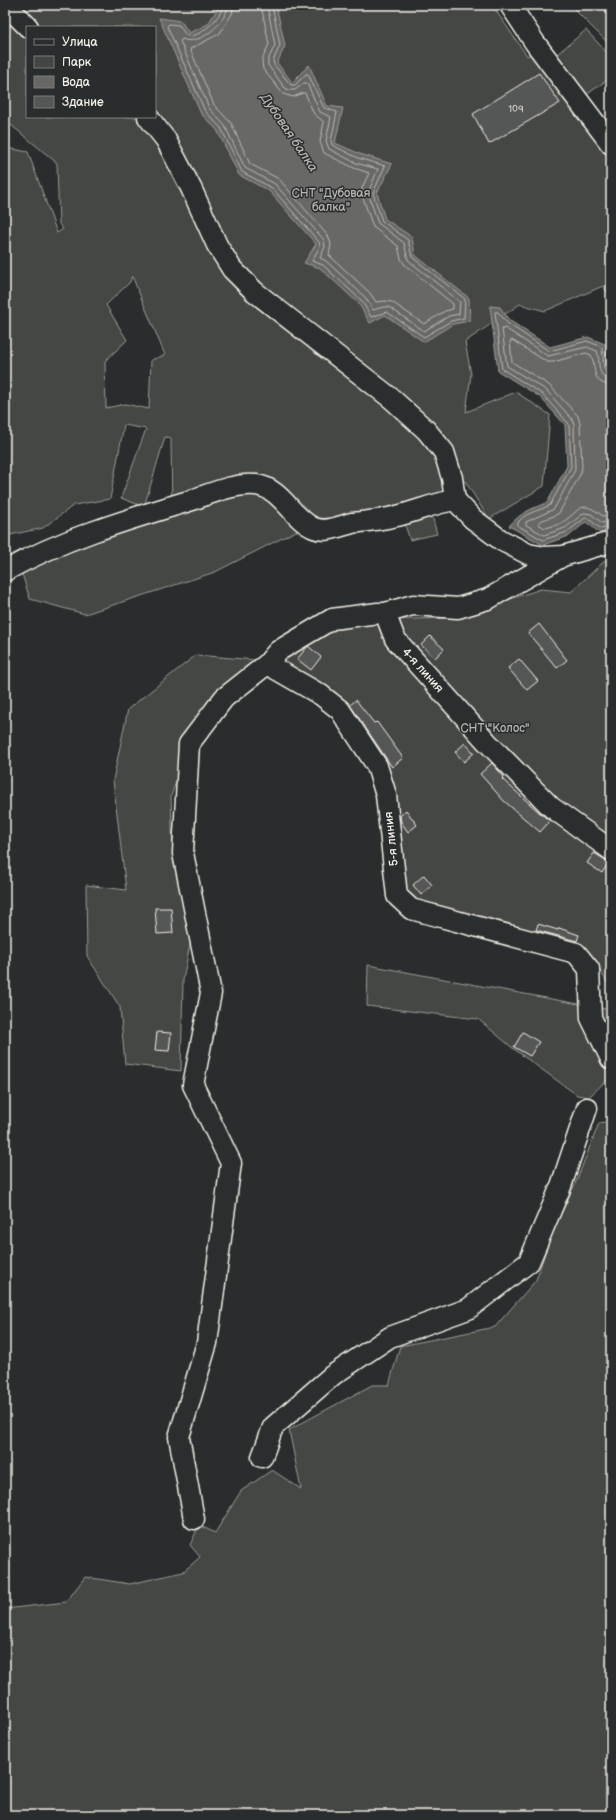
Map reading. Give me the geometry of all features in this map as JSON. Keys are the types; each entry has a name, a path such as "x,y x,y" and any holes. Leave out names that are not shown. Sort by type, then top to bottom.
{"street":[{"path":"8,5 14,14 27,26"},
{"path":"510,5 534,43 611,144"},
{"path":"149,118 166,140 191,188 217,245 232,269 255,292 392,399 426,430 444,452 452,478 456,500 473,519 501,540 528,554 545,557 563,556 611,542"},
{"path":"5,571 80,537 152,512 240,485 258,485 272,491 304,521 314,528 328,530 351,524 395,517 417,511 437,503 456,500"},
{"path":"194,1519 179,1437 207,1344 231,1162 193,1085 212,993 183,853 189,744 224,698 267,664 278,651 332,619 385,613 413,605 458,608 488,599 563,556"},
{"name":"4-я линия","path":"385,613 395,639 487,742 551,807 611,850"},
{"name":"5-я линия","path":"267,664 321,695 340,710 377,766 386,795 396,896 411,910 576,953 589,969 591,1018 611,1059"},
{"path":"262,1457 273,1427 333,1376 390,1337 468,1309 530,1262 561,1186 587,1108"}],"green space":[{"name":"СНТ \"Дубовая балка\"","path":"5,5 492,5 527,56 534,52 551,59 586,30 611,57 611,77 571,106 611,157 611,298 603,286 545,311 520,304 465,342 471,374 466,412 516,392 550,415 544,486 489,519 465,481 428,501 437,534 410,540 400,510 310,524 215,572 85,614 30,599 21,571 74,546 172,514 171,438 165,437 144,507 121,498 146,429 124,425 110,499 74,505 43,528 5,536 5,145 7,148 28,152 57,233 63,229 59,224 57,163 5,120","holes":["132,276 165,355 151,360 149,409 125,404 106,408 105,361 127,340 106,305 130,282"]},
{"path":"570,5 611,5 611,46"},
{"name":"СНТ \"Колос\"","path":"611,555 611,989 596,964 414,907 400,892 384,767 291,671 238,679 189,744 171,796 173,860 191,939 183,980 181,1071 125,1064 120,1007 87,956 86,885 126,890 113,780 128,709 196,655 279,662 343,624 375,620 452,618 541,589 571,592"},
{"path":"368,965 611,1010 611,1058 607,1059 611,1076 589,1097 577,1095 515,1050 478,1019 367,1006"},
{"path":"611,1121 611,1815 5,1815 5,1609 66,1602 85,1577 130,1584 183,1572 200,1557 190,1545 199,1525 215,1533 241,1491 272,1470 301,1489 289,1430 372,1385 389,1385 400,1346 495,1327 536,1280 551,1236 576,1182 599,1123"}],"water":[{"name":"Дубовая балка","path":"220,5 276,5 285,46 277,63 292,82 309,65 327,106 343,108 335,143 360,154 392,164 377,193 385,219 412,237 415,255 469,298 470,321 453,324 424,342 385,315 370,323 359,304 320,268 304,263 316,244 269,191 239,175 217,130 201,114 159,18 181,21 189,33 208,24"},
{"path":"490,306 500,307 509,320 550,347 588,337 607,345 608,367 611,374 611,530 600,533 586,522 569,536 543,545 509,526 526,512 547,503 567,466 565,425 540,397 498,371"}],"building":[{"path":"539,73 560,103 489,144 473,114"},
{"path":"539,624 567,660 557,668 528,633"},
{"path":"430,636 444,649 435,658 421,645"},
{"path":"308,646 321,657 311,670 297,659"},
{"path":"519,659 538,681 527,690 508,668"},
{"path":"356,700 374,723 377,722 403,758 392,767 350,705"},
{"path":"465,743 474,753 464,762 455,752"},
{"path":"492,763 504,777 502,779 550,821 540,832 504,801 480,774"},
{"path":"406,810 417,825 408,832 401,822 400,816"},
{"path":"594,853 609,862 602,873 587,863"},
{"path":"424,875 432,885 421,895 413,885"},
{"path":"155,908 171,908 173,933 157,934"},
{"path":"538,924 558,930 559,928 579,935 577,941 536,930"},
{"path":"157,1032 171,1033 169,1051 155,1050"},
{"path":"523,1032 539,1042 530,1056 514,1047"}]}
